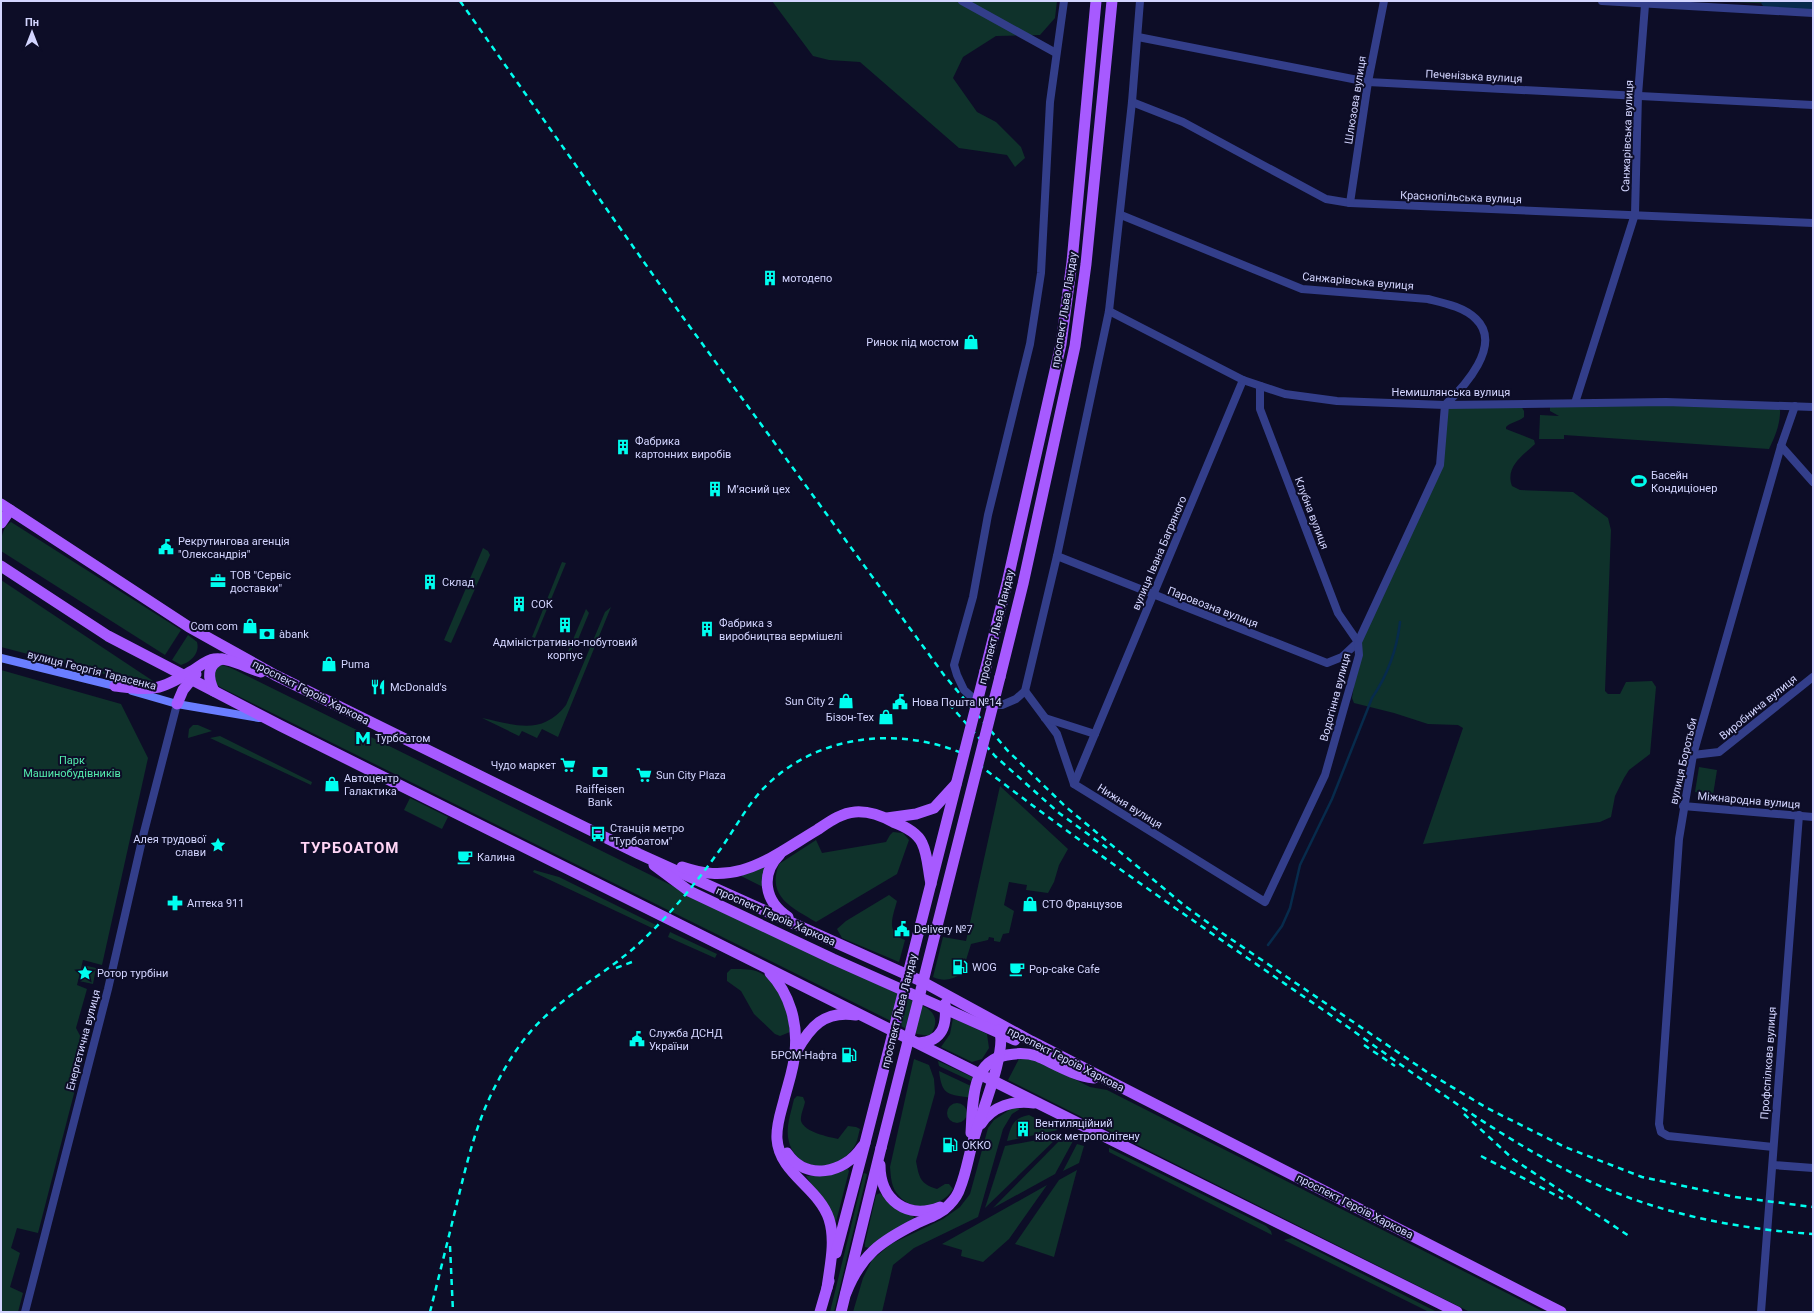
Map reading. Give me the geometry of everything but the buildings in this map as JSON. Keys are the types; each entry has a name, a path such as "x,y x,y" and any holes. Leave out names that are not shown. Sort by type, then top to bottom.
{"main road":[{"name":"проспект Льва Ландау","path":"820,1312 932,884 1007,583 1061,344 1072,262 1096,1"},
{"name":"проспект Льва Ландау","path":"841,1312 1022,584 1075,346 1086,264 1112,1"},
{"path":"1,523 5,507"},
{"name":"проспект Героїв Харкова","path":"5,507 189,627 276,676 639,854 898,970 1106,1080 1561,1312"},
{"path":"1,566 100,632 214,691 764,968 919,1043 1457,1312"},
{"name":"вулиця Георгія Тарасенка","path":"1,658 115,686 177,704 269,719"},
{"path":"115,686 154,689 188,677 213,659 223,659 247,668 276,676"},
{"path":"214,691 210,681 209,672 215,663 223,659"},
{"path":"177,704 188,677"},
{"path":"886,818 916,814 934,808 956,784"},
{"path":"639,854 696,872 716,874 733,872 747,868 786,848 831,821 850,813 863,812 886,818 912,832 921,841 932,884"},
{"path":"786,848 768,870 767,884 772,901 782,913 826,939"},
{"path":"639,854 689,891 833,959 1080,1071 1106,1080"},
{"path":"764,968 778,982 789,1003 794,1025 795,1053 778,1124 777,1139 782,1157 820,1202 829,1218 833,1239 827,1288"},
{"path":"919,1043 931,1041 938,1037 943,1030 945,1009 943,998 932,987"},
{"path":"931,1003 939,1010 944,1022"},
{"path":"795,1053 808,1033 821,1021 839,1014 862,1016"},
{"path":"846,1293 858,1267 871,1252 896,1234 943,1210 953,1201 962,1184 996,1058 997,1033 991,1020"},
{"path":"971,1149 973,1108 979,1074 986,1064 996,1058 1017,1053 1030,1054 1082,1076 1106,1080"},
{"path":"974,1135 986,1117 1005,1105 1022,1102 1049,1108"},
{"path":"778,1124 782,1143 790,1157 801,1167 812,1171 826,1171 842,1166 858,1153 864,1143"},
{"path":"881,1148 881,1179 885,1189 895,1202 911,1210 922,1211 938,1208 953,1201"},
{"path":"861,1160 877,1164"}],"street":[{"path":"962,1 1056,53"},
{"path":"1064,1 1050,102 1041,273 1032,329 988,515 973,597 954,665 958,680 964,690 973,698 985,704 1002,706 1016,699 1025,691 1057,556 1109,310 1121,215 1140,1"},
{"name":"Шлюзова вулиця","path":"1350,203 1368,82 1384,1"},
{"path":"1602,1 1645,5 1813,13"},
{"name":"Санжарівська вулиця","path":"1574,403 1635,214 1638,95 1645,5"},
{"name":"Печенізька вулиця","path":"1138,37 1368,82 1813,105"},
{"name":"Краснопільська вулиця","path":"1132,102 1183,122 1326,198 1350,203 1635,214 1813,223"},
{"name":"Санжарівська вулиця","path":"1121,215 1302,289 1428,299 1462,310 1476,319 1482,328 1485,336 1485,346 1475,369 1464,387 1445,405"},
{"name":"Немишлянська вулиця","path":"1109,310 1243,380 1285,394 1337,401 1445,405 1666,402 1813,407"},
{"name":"вулиця Івана Багряного","path":"1074,784 1243,380"},
{"name":"Клубна вулиця","path":"1260,386 1260,409 1338,613 1358,642"},
{"name":"Водогінна вулиця","path":"1265,902 1325,775 1360,655 1358,642 1440,465 1445,405"},
{"name":"вулиця Боротьби","path":"1773,1147 1668,1136 1662,1132 1659,1124 1679,839 1683,806 1693,755 1781,446 1795,406"},
{"path":"1781,446 1813,482"},
{"name":"Паровозна вулиця","path":"1057,556 1327,664 1342,657 1358,642"},
{"name":"Виробнича вулиця","path":"1693,755 1719,752 1813,677"},
{"path":"1025,691 1057,734 1074,784"},
{"name":"Енергетична вулиця","path":"25,1312 108,989 143,836 177,704"},
{"path":"1045,718 1095,734"},
{"name":"Нижня вулиця","path":"1074,784 1265,902"},
{"name":"Міжнародна вулиця","path":"1683,806 1813,816"},
{"name":"Профспілкова вулиця","path":"1761,1312 1799,815"},
{"path":"1773,1164 1813,1168"}],"green space":[{"path":"772,1 1057,1 1055,18 1040,35 996,36 963,57 953,78 977,112 996,122 1021,147 1025,158 1015,167 1007,155 959,148 860,62 829,60 813,56"},
{"path":"1713,1 1813,1 1813,6"},
{"path":"1550,403 1780,406 1780,418 1778,428 1769,449 1564,435 1564,439 1539,439 1540,415 1559,416 1550,411"},
{"path":"1520,404 1524,411 1524,417 1508,425 1506,429 1534,440 1535,444 1516,462 1510,479 1512,486 1520,490 1573,492 1608,518 1611,530 1605,691 1608,694 1620,694 1626,682 1652,681 1656,687 1650,754 1629,770 1615,796 1611,817 1600,822 1423,844 1463,728 1458,725 1428,724 1394,713 1354,703 1352,698 1359,655 1358,642 1440,465 1445,405"},
{"path":"11,522 181,630 165,655 1,551 3,531"},
{"path":"483,548 488,551 490,555 451,643 444,640"},
{"path":"562,562 566,563 535,638 532,637"},
{"path":"1,580 153,681 142,684 1,647"},
{"path":"611,607 558,737 542,729 537,738 522,731 519,736 482,718 527,726 538,725 557,715 566,705 605,612"},
{"path":"586,609 589,613 577,642 566,656"},
{"path":"188,635 197,642 198,646 194,656 188,662 181,665 172,660"},
{"path":"222,665 231,668 685,892 927,1008 935,1017 934,1028 930,1036 917,1034 220,687 215,683 213,669"},
{"name":"Парк Машинобудівників","path":"1,670 121,704 148,758 102,965 83,960 77,985 87,989 76,1028 86,1047 38,1233 17,1228 11,1248 20,1253 10,1287 23,1293 18,1312 1,1312"},
{"path":"193,725 198,725 212,731 188,738 189,729"},
{"path":"220,736 312,782 311,785 210,738"},
{"path":"1699,767 1717,770 1713,795 1695,792"},
{"path":"1000,786 1068,849 1059,865 1054,882 1048,893 1026,890 1027,885 1009,882 1004,905 1014,911 1009,933 1003,934 1000,942 994,941 994,938 989,937 988,940 971,944 962,973 948,980 937,979 933,977 943,937 966,941"},
{"path":"410,798 448,817 442,829 404,810"},
{"path":"893,832 903,833 909,840 897,874 816,922 791,906 779,893 776,885 776,875 779,864 816,840 822,853 886,842"},
{"path":"765,864 765,888 741,876"},
{"path":"534,870 559,877 656,925 652,928 533,872"},
{"path":"889,895 897,901 892,918 893,929 899,937 905,940 899,962 842,938 837,929 846,921"},
{"path":"670,932 717,954 715,958 668,937"},
{"path":"83,965 96,968 93,984 79,981"},
{"path":"731,969 747,969 756,971 771,981 777,988 785,1006 790,1032 780,1036 775,1034 754,1014 741,991 727,981 727,973"},
{"path":"953,1018 987,1034 989,1048 982,1059 972,1062 941,1047 950,1034"},
{"path":"1020,1057 1040,1062 1090,1087 1107,1090 1544,1312 1470,1312 1008,1080"},
{"path":"914,1059 929,1065 934,1079 935,1093 916,1161 919,1176 927,1185 931,1187 937,1189 945,1184 949,1184 953,1189 942,1200 928,1206 912,1205 899,1196 893,1186 890,1171"},
{"path":"938,1061 972,1077 973,1082 939,1066"},
{"path":"939,1071 973,1087 972,1098 948,1093 942,1086"},
{"path":"797,1096 803,1097 805,1102 801,1121 803,1125 812,1131 838,1139 848,1126 860,1129 854,1147 847,1155 829,1165 819,1166 809,1164 801,1160 794,1152 789,1142 788,1131 794,1099"},
{"path":"957,1103 964,1106 967,1113 964,1120 957,1123 950,1120 947,1113 950,1106"},
{"path":"1014,1107 1020,1109 1012,1114 1003,1129 978,1217 914,1248 893,1265 882,1312 853,1312 863,1278 872,1260 891,1244 943,1219 960,1207 970,1194 988,1128 994,1120"},
{"path":"1029,1115 1058,1130 1007,1141 1010,1131 1016,1121 1019,1118"},
{"path":"1059,1136 985,1208 1005,1146"},
{"path":"1063,1137 1073,1141 1055,1174 993,1208"},
{"path":"1077,1144 1084,1146 1079,1163 1063,1171"},
{"path":"1109,1148 1266,1226 1271,1231 1272,1235 1109,1152"},
{"path":"847,1168 849,1171 836,1222 806,1176 830,1175"},
{"path":"1077,1170 1054,1257 1015,1244 1059,1180"},
{"path":"864,1173 867,1174 834,1312 830,1312"},
{"path":"1047,1185 1009,1239 983,1262 961,1256 962,1250 942,1244"},
{"path":"880,1193 885,1199 913,1215 914,1218 869,1248 865,1247 865,1243 876,1195"},
{"path":"1292,1238 1437,1312 1429,1312 1284,1240"}],"waterway":[{"path":"1768,1 1813,3"},
{"path":"1268,945 1282,926 1290,908 1300,865 1332,799 1372,698 1387,671 1394,652 1400,622"}],"railway":[{"path":"460,1 682,316 944,675 1007,750 1066,807 1185,906 1222,933 1427,1072 1487,1108 1565,1147 1642,1177 1735,1197 1813,1207"},
{"path":"949,704 995,756 1059,813 1107,848"},
{"path":"430,1312 478,1125 503,1072 520,1045 541,1020 573,993 623,957 657,926 705,871 745,811 761,791 782,772 805,758 830,747 856,741 884,738 911,740 938,745 964,754"},
{"path":"978,764 1061,827 1146,887 1450,1099 1518,1144 1591,1182 1644,1203 1728,1224 1785,1232 1813,1234"},
{"path":"616,968 632,962"},
{"path":"1364,1045 1395,1066"},
{"path":"1464,1114 1513,1159 1629,1236"},
{"path":"1481,1156 1563,1199"},
{"path":"450,1246 453,1312"}],"place":[{"name":"мотодепо","path":"770,278"},
{"name":"Ринок під мостом","path":"971,342"},
{"name":"Фабрика картонних виробів","path":"623,447"},
{"name":"Басейн Кондиціонер","path":"1639,481"},
{"name":"М’ясний цех","path":"715,489"},
{"name":"Рекрутингова агенція \"Олександрія\"","path":"166,547"},
{"name":"ТОВ \"Сервіс доставки\"","path":"218,581"},
{"name":"Склад","path":"430,582"},
{"name":"СОК","path":"519,604"},
{"name":"Адміністративно-побутовий корпус","path":"565,625"},
{"name":"Com com","path":"250,626"},
{"name":"Фабрика з виробництва вермішелі","path":"707,629"},
{"name":"àbank","path":"267,634"},
{"name":"Puma","path":"329,664"},
{"name":"McDonald's","path":"378,687"},
{"name":"Sun City 2","path":"846,701"},
{"name":"Нова Пошта №14","path":"900,702"},
{"name":"Бізон-Тех","path":"886,717"},
{"name":"Турбоатом","path":"363,738"},
{"name":"Чудо маркет","path":"568,765"},
{"name":"Raiffeisen Bank","path":"600,772"},
{"name":"Sun City Plaza","path":"644,775"},
{"name":"Автоцентр Галактика","path":"332,784"},
{"name":"Станція метро \"Турбоатом\"","path":"598,834"},
{"name":"Алея трудової слави","path":"218,845"},
{"name":"Калина","path":"465,857"},
{"name":"Аптека 911","path":"175,903"},
{"name":"СТО Французов","path":"1030,904"},
{"name":"Delivery №7","path":"902,929"},
{"name":"WOG","path":"960,967"},
{"name":"Pop-cake Cafe","path":"1017,969"},
{"name":"Ротор турбіни","path":"85,973"},
{"name":"Служба ДСНД України","path":"637,1039"},
{"name":"БРСМ-Нафта","path":"849,1055"},
{"name":"Вентиляційний кіоск метрополітену","path":"1023,1129"},
{"name":"ОККО","path":"950,1145"}],"district":[{"name":"ТУРБОАТОМ","path":"350,848"}]}
